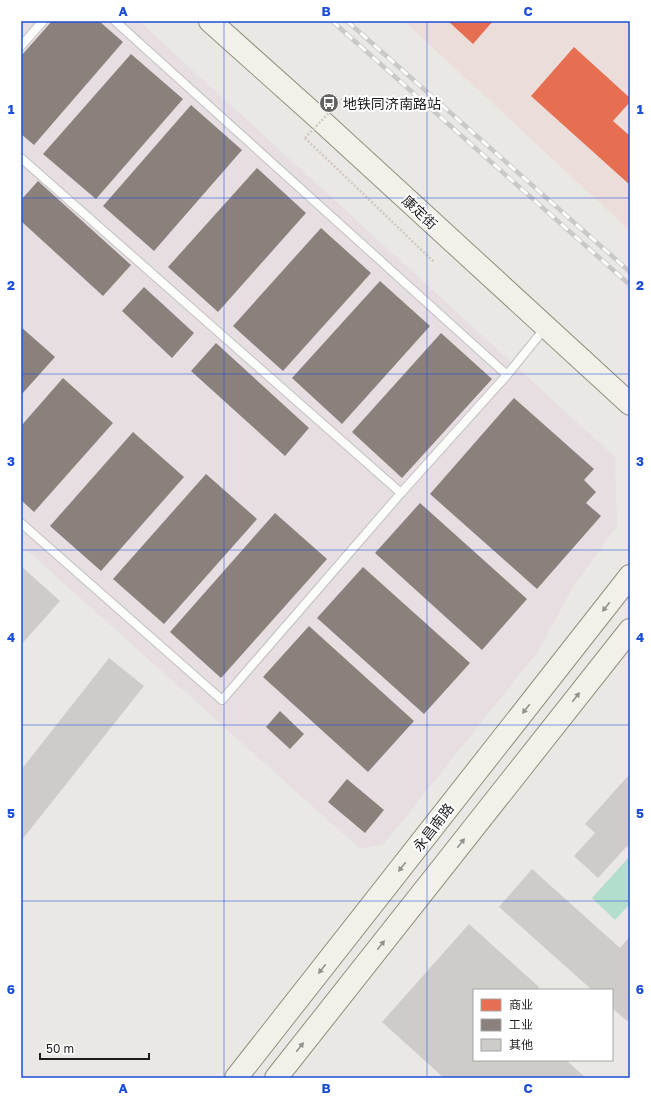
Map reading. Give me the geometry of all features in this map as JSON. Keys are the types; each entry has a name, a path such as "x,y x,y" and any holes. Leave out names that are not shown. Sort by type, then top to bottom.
{"street":[{"name":"康定街","path":"210,21 315,115 545,328 630,404"},
{"name":"永昌南路","path":"236,1078 630,576"},
{"path":"276,1078 630,630"}],"lane":[{"path":"21,46 43,21"},
{"path":"115,21 507,375"},
{"path":"21,158 400,493"},
{"path":"21,523 222,700 400,493 507,375 545,328"}],"path":[{"path":"342,99 305,138 434,262"}],"shaded area":[{"path":"21,21 139,21 615,457 617,526 573,587 539,650 384,844 360,849 21,545"},
{"path":"404,21 630,21 630,231"}],"green space":[{"path":"630,856 630,904 615,920 592,898"}],"building: 商业":[{"path":"448,21 493,21 473,44"},
{"path":"574,47 630,98 630,102 613,121 630,136 630,185 531,96"}],"building: 工业":[{"path":"52,21 99,21 123,42 34,145 21,134 21,56"},
{"path":"131,54 183,99 96,199 43,154"},
{"path":"191,105 242,150 154,251 103,206"},
{"path":"257,168 306,213 218,312 168,267"},
{"path":"38,181 131,265 103,296 21,221 21,200"},
{"path":"321,228 371,273 283,371 233,326"},
{"path":"380,281 430,326 342,424 292,378"},
{"path":"144,287 194,333 172,358 122,311"},
{"path":"21,327 55,357 21,395"},
{"path":"441,333 492,379 402,478 352,432"},
{"path":"216,343 309,428 285,456 191,371"},
{"path":"63,378 113,423 34,512 21,500 21,426"},
{"path":"514,398 594,469 584,480 596,492 586,503 601,516 537,589 430,494"},
{"path":"133,432 184,477 101,571 50,526"},
{"path":"206,474 257,519 164,624 113,579"},
{"path":"420,503 527,599 482,650 375,553"},
{"path":"275,513 327,559 221,678 170,632"},
{"path":"363,567 470,663 424,714 317,618"},
{"path":"309,626 414,721 368,772 263,677"},
{"path":"280,711 304,734 290,749 266,727"},
{"path":"347,779 384,810 365,833 328,802"}],"building: 其他":[{"path":"21,566 60,601 21,645"},
{"path":"109,658 144,686 21,841 21,770"},
{"path":"628,776 630,777 630,849 627,846 598,878 574,856 595,833 585,824"},
{"path":"532,869 620,948 630,936 630,1017 627,1021 613,1009 613,989 591,989 499,907"},
{"path":"469,924 539,987 538,989 473,989 473,1061 567,1061 586,1078 444,1078 382,1022"}],"railway":[{"path":"332,21 630,285"},
{"path":"347,21 630,272"}],"place":[{"name":"地铁同济南路站","path":"329,103"}]}
